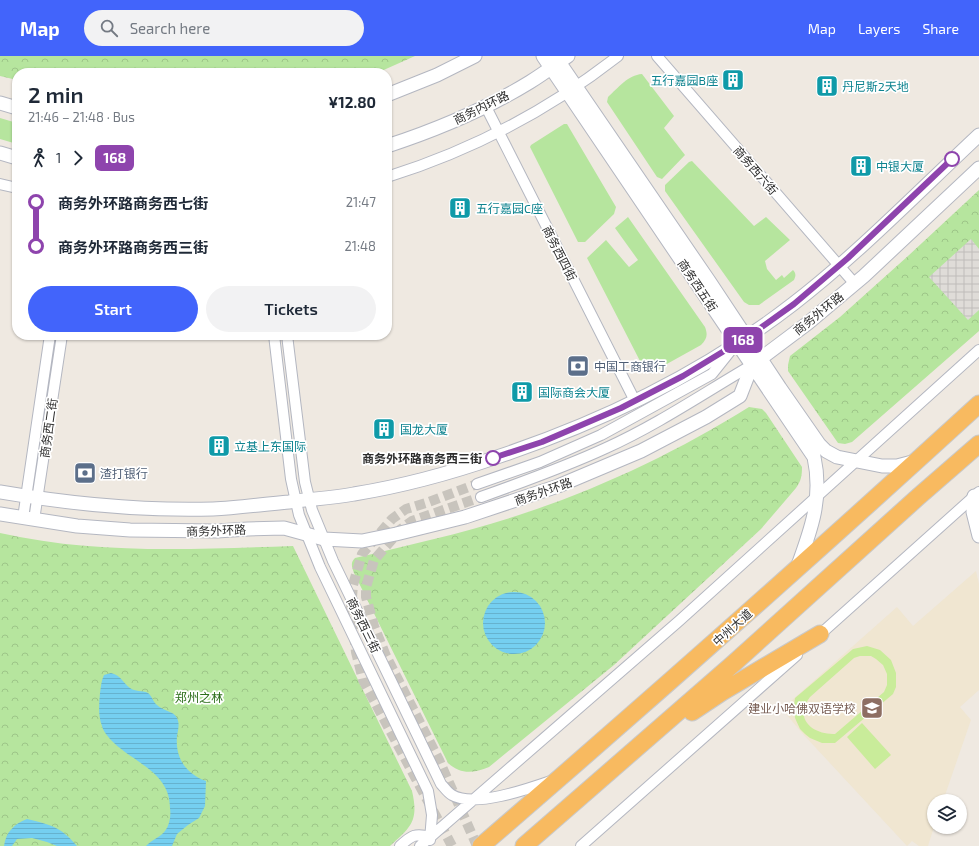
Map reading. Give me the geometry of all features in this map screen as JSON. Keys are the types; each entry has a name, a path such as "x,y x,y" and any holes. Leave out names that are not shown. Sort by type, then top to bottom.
{"highway":[{"name":"中州大道","path":"481,846 796,570 979,404"},
{"path":"524,846 733,664 979,444"},
{"path":"632,753 722,692 820,634"}],"street":[{"path":"392,93 436,75 475,56"},
{"name":"商务西五街","path":"543,56 558,60 571,89 742,340 814,457 817,468 817,496 813,522 796,570"},
{"path":"392,175 442,158 499,131 544,107 618,56"},
{"name":"商务西六街","path":"657,56 855,284"},
{"name":"商务内环路","path":"392,144 431,131 486,105 529,82 558,60"},
{"path":"0,103 12,107"},
{"name":"商务西四街","path":"486,105 635,401"},
{"name":"商务外环路","path":"0,492 79,504 183,509 216,509 353,495 388,488 460,469 549,439 615,411 683,376 742,340 794,304 872,236 979,135"},
{"path":"0,153 12,157"},
{"name":"商务外环路","path":"0,514 83,527 183,532 284,528 324,539 362,540 396,534 465,517 558,486 641,451 706,417 740,396 756,362 808,323 855,284 979,168"},
{"path":"0,184 12,187"},
{"name":"商务西二街","path":"32,497 49,340"},
{"name":"商务西二街","path":"28,519 61,340"},
{"name":"商务西三街","path":"275,340 291,479 299,515 320,567 428,791 432,815 430,841"},
{"name":"商务西三街","path":"288,340 306,482 312,510 333,561 441,784 451,795 460,798 474,799 511,794 560,777"},
{"path":"477,484 553,456 601,435 648,411 712,374 742,340"},
{"path":"420,846 430,841 474,799 679,621 979,350"},
{"path":"481,497 544,475 607,448 756,362"},
{"name":"商务西五街","path":"756,362 826,451 838,457 882,466 897,466 916,461"},
{"path":"977,498 973,512 979,536"},
{"path":"581,846 820,634 977,498"},
{"path":"400,846 410,837 418,834 430,841"}],"shaded area":[{"path":"971,239 979,249 979,310 968,320 929,277"},
{"name":"建业小哈佛双语学校","path":"976,571 979,584 979,690 960,707 971,720 945,794 927,794 927,834 932,834 928,846 919,846 912,841 907,846 802,733 782,709 897,607 913,626"}],"green space":[{"path":"0,56 415,56 388,68 12,68 12,79 0,76"},
{"path":"642,74 674,116 664,128 685,155 662,179 657,177 607,102 608,97 624,82 632,77"},
{"path":"0,118 12,122 12,143 0,139"},
{"path":"564,124 567,124 616,207 614,214 585,242 578,242 530,147"},
{"path":"692,161 754,226 766,217 790,240 765,261 767,269 776,280 782,275 784,278 793,270 795,272 794,280 759,305 749,305 744,302 665,191 665,185 689,162"},
{"path":"979,190 979,331 852,442 845,444 838,443 788,371 790,356 840,317"},
{"path":"628,217 705,327 706,332 706,339 701,345 656,370 647,368 640,361 587,258 606,240 629,267 638,260 615,228"},
{"path":"749,407 762,409 766,413 802,467 801,478 796,488 761,529 614,665 489,767 478,771 468,772 458,770 448,763 354,573 352,565 353,560 355,558 476,528 546,506 636,469 722,424"},
{"name":"郑州之林","path":"0,533 36,540 109,548 183,549 293,546 412,791 414,801 414,817 412,823 390,846 0,846"},
{"path":"867,646 880,650 891,660 896,673 896,687 893,694 835,743 822,743 810,738 800,729 795,718 795,698 853,649","holes":["860,656 871,656 883,665 887,674 887,685 884,692 835,734 827,734 813,729 805,719 804,712 805,705 810,697 854,658"]},
{"path":"862,723 891,755 875,769 847,737"}],"water":[{"path":"514,592 526,595 536,601 542,611 545,623 542,635 536,645 526,651 514,654 502,651 492,645 486,635 483,623 486,611 492,601 502,595"},
{"path":"111,673 120,677 127,686 132,689 148,693 157,705 176,716 178,722 177,744 180,758 183,764 193,774 206,781 205,806 199,818 177,834 172,846 146,846 163,833 169,823 170,811 168,795 164,785 148,768 110,739 103,728 99,710 101,684 104,675"},
{"path":"27,819 55,827 71,839 77,846 57,846 32,838 17,839 12,846 4,846 11,829 18,823"}],"tunnel":[{"path":"452,846 363,680 356,652 351,609 353,585 362,554 392,519 406,509 477,484"},
{"path":"477,846 439,760 386,656 374,626 366,597 366,587 374,560 401,529 412,521 481,497"}],"bus line":[{"name":"168","path":"493,458 542,442 621,408 683,376 752,334 794,304 848,258 952,159"}],"place":[{"name":"五行嘉园B座","path":"733,80"},
{"name":"丹尼斯2天地","path":"827,86"},
{"name":"中银大厦","path":"861,166"},
{"name":"五行嘉园C座","path":"460,208"},
{"name":"中国工商银行","path":"578,366"},
{"name":"国际商会大厦","path":"522,392"},
{"name":"国龙大厦","path":"384,429"},
{"name":"立基上东国际","path":"219,446"},
{"name":"商务外环路商务西三街","path":"493,458"},
{"name":"渣打银行","path":"85,473"},
{"name":"建业小哈佛双语学校","path":"872,708"}]}
